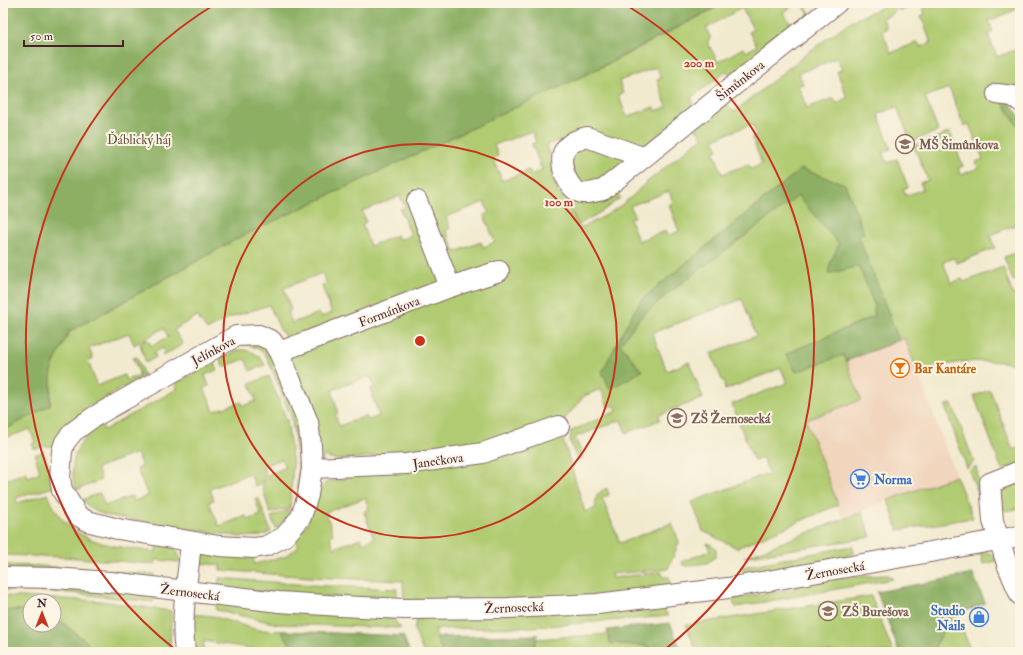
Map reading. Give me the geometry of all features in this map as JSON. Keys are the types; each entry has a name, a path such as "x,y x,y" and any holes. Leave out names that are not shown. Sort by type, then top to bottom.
{"street":[{"name":"Šimůnkova","path":"642,157 837,3"},
{"path":"997,94 1013,96 1020,101"},
{"path":"417,202 450,288"},
{"name":"Formánkova","path":"279,352 499,271"},
{"name":"Jelínkova","path":"259,335 272,340 279,352 308,422 312,468 308,495 301,517 284,538 266,546 254,548 191,542 118,529 87,521 77,515 62,490 60,478 60,461 65,442 73,432 92,418 236,336 259,335"},
{"name":"Janečkova","path":"312,468 406,464 483,454 559,426"},
{"path":"1020,471 990,483 992,518 1020,595"},
{"name":"Žernosecká","path":"3,576 54,578 279,602 404,608 508,608 597,604 716,590 1020,536"},
{"path":"185,652 183,638 191,542"}],"shaded area":[{"path":"905,338 956,476 888,500 843,519 806,420 861,400 846,361"}],"green space":[{"name":"Ďáblický háj","path":"3,3 724,3 583,76 240,237 69,332 52,367 50,405 3,431"},
{"path":"725,3 796,3 783,13 793,26 809,14 804,6 812,15 733,78 727,71 691,98 694,102 691,105 694,109 648,143 637,146 557,141 547,145 558,194 561,194 580,228 605,216 622,205 642,186 703,137 693,125 721,103 724,107 727,104 734,112 810,51 851,21 892,3 920,3 900,11 898,8 893,10 894,13 883,18 887,28 882,31 891,53 918,42 920,47 931,43 921,16 925,14 921,3 1020,3 1020,8 989,21 993,32 988,34 997,57 1020,48 1020,95 996,92 1020,129 1020,223 990,235 995,248 957,263 954,258 943,262 951,283 962,279 964,282 1003,267 1013,295 1018,294 1020,299 1020,364 994,361 955,363 943,365 918,373 905,338 846,361 861,400 806,420 838,505 737,548 703,531 692,502 769,473 763,458 754,461 732,404 787,383 781,368 725,390 724,380 722,380 711,353 756,336 742,299 652,333 667,371 689,362 703,398 659,415 660,420 626,433 621,420 575,437 583,457 577,460 570,441 571,431 617,411 614,405 608,407 601,389 584,396 559,426 585,512 596,508 595,501 597,496 601,491 607,488 609,495 602,498 620,543 672,523 679,542 668,569 611,574 612,578 661,572 664,577 669,577 671,589 668,597 404,601 403,581 310,577 220,570 220,565 199,563 202,557 209,552 253,554 254,564 284,557 299,547 293,538 306,526 319,494 297,488 298,464 292,419 267,357 259,349 243,344 242,342 292,348 280,329 269,305 229,318 207,330 197,316 174,330 183,344 163,356 162,354 165,352 163,348 154,353 156,357 146,363 140,344 147,339 152,346 168,337 164,328 134,345 129,333 89,348 93,359 88,361 97,386 124,375 126,380 140,375 133,358 137,357 144,376 83,410 85,414 55,446 44,446 34,449 32,444 35,442 30,429 3,439 3,431 50,405 52,367 69,332 240,237 614,61","holes":["742,8 753,29 749,32 757,46 746,52 743,48 718,62 707,41 711,39 706,28","837,58 842,70 837,71 847,98 836,103 834,98 807,108 798,86 803,84 799,73","657,67 661,78 657,80 667,107 656,111 654,107 627,117 618,95 623,93 619,81","949,88 964,126 969,124 983,159 976,162 978,168 961,175 958,168 963,166 950,132 914,146 928,180 920,183 923,189 906,196 903,189 908,187 897,159 887,163 883,152 891,149 878,114 897,107 911,142 938,131 925,97","752,124 757,136 752,137 762,164 751,169 749,164 722,174 714,152 718,150 714,139","532,131 536,142 532,144 542,170 531,175 529,170 502,181 493,158 498,156 494,145","669,191 673,202 669,205 679,231 668,236 666,231 638,241 630,219 635,217 630,206","400,196 405,207 400,209 411,235 399,240 397,235 370,246 362,224 366,222 362,211","484,202 489,213 484,215 495,242 483,247 481,242 455,252 446,230 450,228 446,217","322,273 327,284 322,286 332,313 321,317 319,313 292,323 288,312 291,310 284,288","370,376 374,387 370,389 379,416 368,420 366,416 339,426 335,414 338,413 332,390","406,453 406,469 345,475 345,479 326,482 318,490 324,454 328,458 338,460","365,498 369,509 364,512 374,538 363,543 361,538 334,548 330,537 333,535 326,512"]},
{"path":"1000,98 1007,99 1020,117 1020,129"},
{"path":"585,146 622,157 625,163 601,183 580,186 569,160 571,155"},
{"path":"801,169 845,184 864,233 858,235 899,340 846,361 843,355 796,372 786,354 874,316 874,305 859,266 828,274 831,261 839,244 798,196 671,291 639,319 620,344 642,371 610,389 602,372 634,311 642,299"},
{"path":"561,187 615,188 620,198 604,210 578,224"},
{"path":"1020,251 1020,278 1013,281 1004,257"},
{"path":"238,350 251,351 260,358 265,365 250,371 245,359 223,367 220,359"},
{"path":"214,363 217,370 205,375 209,386 204,388 214,411 241,402 243,406 256,401 250,384 269,376 287,420 293,465 290,508 270,513 262,486 269,474 285,468 282,459 263,466 266,475 261,484 255,486 250,473 210,489 214,500 209,502 219,526 246,516 248,520 261,515 255,499 258,497 271,532 261,536 241,537 109,516 98,512 85,503 82,500 100,493 105,506 132,496 134,501 148,496 137,469 142,467 137,453 97,468 101,480 76,490 73,470 74,461 80,444 86,437 101,424 104,430 177,389 175,384"},
{"path":"990,390 1013,450 1020,447 1020,461 1017,465 1002,470 974,396"},
{"path":"952,404 974,462 967,468 945,407 946,405"},
{"path":"43,451 51,473 54,487 16,498 17,503 48,494 56,511 66,523 78,533 92,540 107,544 156,552 157,541 162,542 170,545 176,550 180,562 156,560 155,564 63,557 3,555 3,481 26,472 28,477 40,472 35,455"},
{"path":"976,466 982,497 980,498 969,471"},
{"path":"956,476 973,518 898,530 888,500"},
{"path":"1020,477 1020,508 1006,511 1004,509 1000,509 1002,493 1006,487"},
{"path":"289,510 287,518 276,529 271,517"},
{"path":"862,512 871,537 744,557"},
{"path":"707,543 715,548 715,557 707,563 685,566 682,564 683,561 710,551"},
{"path":"852,546 854,553 829,563 744,578 742,567"},
{"path":"980,551 990,553 997,561 983,564"},
{"path":"3,565 41,566 154,574 154,581 3,570"},
{"path":"973,574 985,603 951,617 932,652 899,652 877,592"},
{"path":"889,575 893,579 736,607 734,605 733,598 796,589 796,584 829,578"},
{"path":"219,578 308,585 397,589 397,602 218,589"},
{"path":"3,583 154,595 153,602 71,593 3,590"},
{"path":"3,596 22,597 22,610 3,611"},
{"name":"ZŠ Burešova","path":"871,596 893,652 697,652 686,625"},
{"path":"62,599 101,601 171,611 170,652 88,652 87,643 62,623"},
{"path":"216,603 392,618 401,628 278,624 216,610"},
{"path":"659,606 664,609 668,616 532,627 435,629 442,652 423,652 414,629 417,619 421,617"},
{"path":"22,610 22,633 62,633 62,622 88,643 88,652 3,652 3,611"},
{"path":"191,614 212,616 258,630 403,636 410,652 275,652 204,641 203,651 196,648 190,641"},
{"path":"957,614 971,652 932,652 951,617"},
{"path":"670,623 682,652 651,652 649,646 610,643 607,630"},
{"path":"281,631 403,636 408,652 296,652"},
{"path":"608,634 610,643 649,646 651,652 532,652 537,639"},
{"path":"538,635 532,652 442,652 436,637"}],"place":[{"name":"MŠ Šimůnkova","path":"905,144"},
{"name":"Bar Kantáre","path":"900,368"},
{"name":"ZŠ Žernosecká","path":"677,418"},
{"name":"Norma","path":"860,479"},
{"name":"ZŠ Burešova","path":"828,611"},
{"name":"Studio Nails","path":"979,617"}]}
